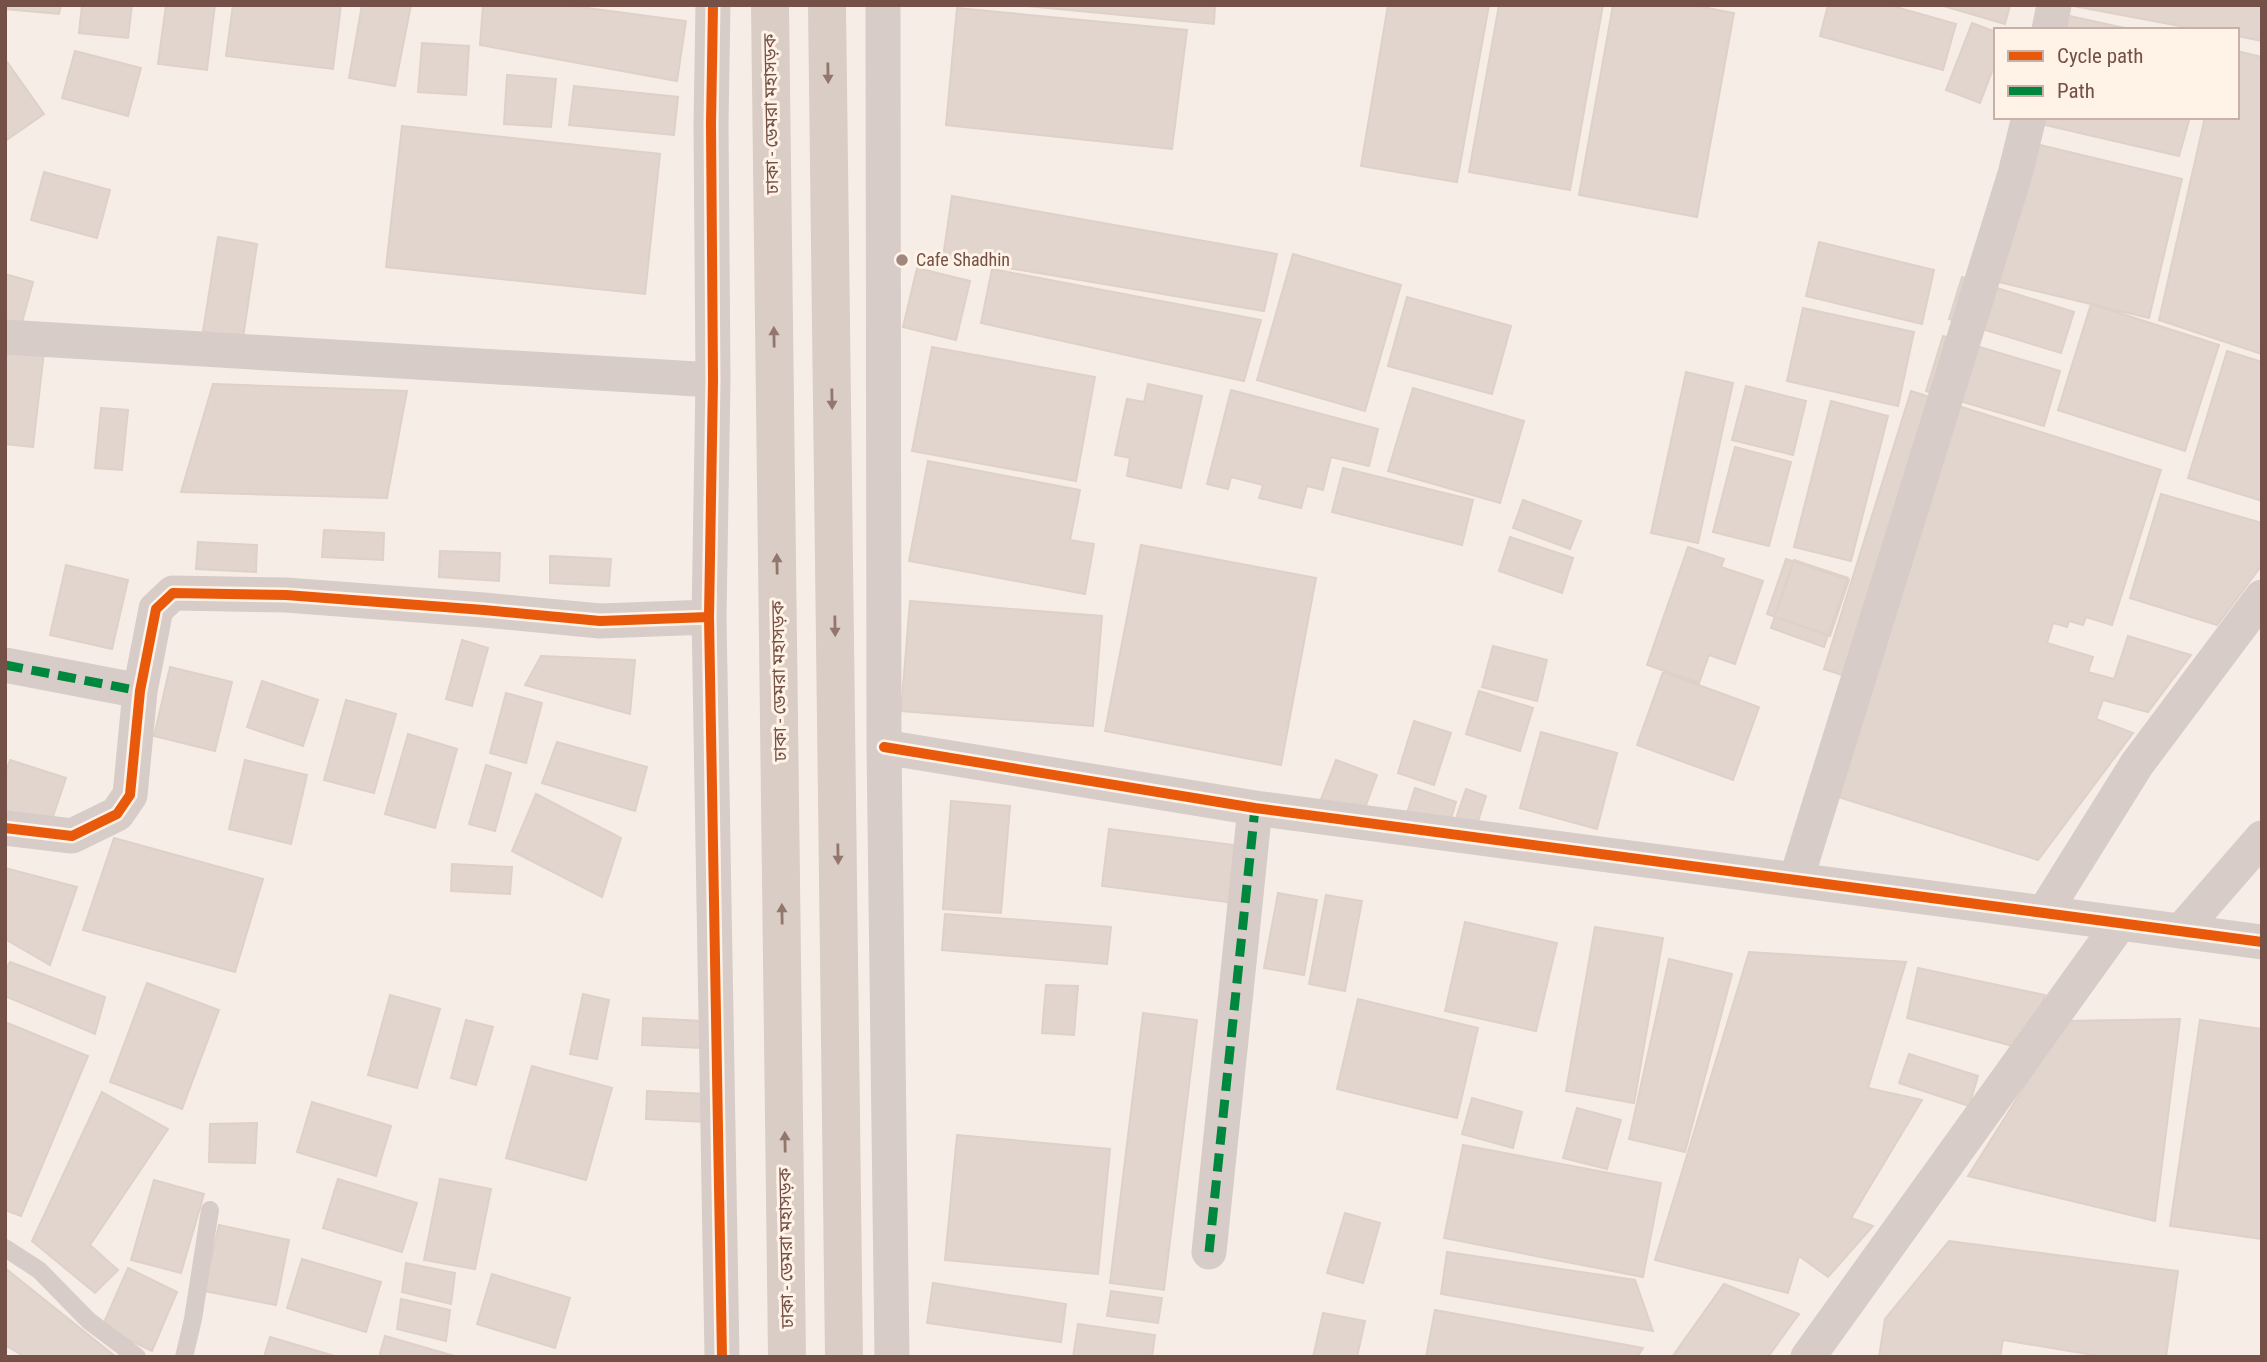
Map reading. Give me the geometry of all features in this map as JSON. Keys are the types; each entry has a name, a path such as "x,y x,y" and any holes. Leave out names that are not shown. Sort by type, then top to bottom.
{"main road":[{"name":"ঢাকা - ডেমরা মহাসড়ক","path":"770,5 787,1357"},
{"path":"827,5 844,1357"}],"street":[{"path":"713,5 713,380 709,617 722,1357"},
{"path":"883,5 884,747 892,1357"},
{"path":"2049,28 2054,5"},
{"path":"1796,880 2011,187 2028,119"},
{"path":"5,337 713,380"},
{"path":"5,828 72,836 117,814 130,795 140,691 156,609 173,593 286,595 600,621 709,617"},
{"path":"2044,913 2137,764 2262,597"},
{"path":"5,665 140,691"},
{"path":"884,747 1255,808 2262,942"},
{"path":"1209,1252 1255,808"},
{"path":"2181,931 2262,838"},
{"path":"1808,1357 2120,923"}],"lane":[{"path":"184,1357 193,1319 209,1210"},
{"path":"5,1248 39,1270 89,1321 137,1357"}],"building":[{"path":"5,5 61,5 59,14 5,9"},
{"path":"82,5 132,5 128,38 79,33"},
{"path":"166,5 215,5 207,70 158,64"},
{"path":"233,5 341,5 333,69 226,56"},
{"path":"362,5 411,5 395,86 349,78"},
{"path":"483,5 565,5 686,21 677,81 480,45"},
{"path":"1016,5 1215,5 1214,24"},
{"path":"1388,5 1489,5 1457,182 1361,166"},
{"path":"1499,5 1603,5 1570,190 1469,172"},
{"path":"1613,5 1692,5 1734,13 1697,217 1579,195"},
{"path":"1828,5 1889,5 1956,24 1943,70 1820,36"},
{"path":"1940,5 2010,5 2005,24"},
{"path":"2068,5 2262,5 2262,41 2239,36 2239,28 2190,28"},
{"path":"957,8 1187,30 1172,149 946,125"},
{"path":"2042,10 2125,28 2037,28"},
{"path":"1972,23 1994,31 1994,66 1980,103 1946,90"},
{"path":"422,43 469,46 466,95 418,92"},
{"path":"75,51 141,68 128,116 62,98"},
{"path":"2239,51 2262,57 2262,354 2159,320 2205,119 2239,119"},
{"path":"5,59 44,114 5,141"},
{"path":"507,75 556,79 551,127 504,124"},
{"path":"574,86 678,97 674,135 569,125"},
{"path":"2019,119 2189,119 2179,156"},
{"path":"402,126 660,154 645,294 386,267"},
{"path":"2011,138 2182,179 2149,318 1978,277"},
{"path":"44,172 110,190 97,238 31,220"},
{"path":"952,196 1277,254 1264,311 943,257"},
{"path":"218,237 257,244 243,338 203,331"},
{"path":"1819,242 1934,270 1922,324 1806,296"},
{"path":"1293,254 1401,285 1365,411 1257,380"},
{"path":"917,268 970,281 956,340 903,327"},
{"path":"992,269 1261,320 1244,381 981,323"},
{"path":"5,274 33,282 20,330 5,325"},
{"path":"1962,277 2074,312 2061,353 1949,319"},
{"path":"1407,297 1511,326 1492,394 1388,366"},
{"path":"2091,304 2219,345 2185,451 2058,410"},
{"path":"1803,308 1914,332 1898,406 1787,381"},
{"path":"1943,336 2060,371 2044,426 1926,391"},
{"path":"932,347 1095,377 1076,481 912,451"},
{"path":"5,348 44,352 33,447 5,444"},
{"path":"2227,351 2262,362 2262,501 2188,478"},
{"path":"1686,372 1733,383 1698,543 1651,533"},
{"path":"213,384 407,391 387,498 181,492"},
{"path":"1148,384 1202,396 1181,488 1127,476 1130,458 1115,455 1127,399 1144,402"},
{"path":"1746,386 1806,401 1793,455 1732,440"},
{"path":"1413,388 1524,421 1500,503 1388,471"},
{"path":"1231,390 1378,429 1369,466 1331,457 1323,490 1307,486 1301,508 1259,498 1263,485 1231,477 1228,489 1207,484"},
{"path":"1911,391 2161,470 2112,625 2086,617 2083,625 2069,621 2067,627 2053,623 2047,643 2093,657 2088,672 2114,679 2128,636 2191,655 2148,712 2103,700 2096,719 2133,733 2038,860 1810,788 1845,676 1824,669"},
{"path":"1831,401 1888,416 1851,561 1794,547"},
{"path":"101,408 128,410 122,470 95,468"},
{"path":"1735,447 1791,462 1769,546 1713,532"},
{"path":"928,461 1080,490 1070,540 1094,544 1085,594 909,561"},
{"path":"1343,468 1473,500 1462,545 1332,512"},
{"path":"2161,494 2262,523 2262,565 2217,625 2130,598"},
{"path":"1523,500 1581,521 1570,549 1513,528"},
{"path":"324,530 384,533 383,560 322,557"},
{"path":"1510,537 1573,558 1562,593 1499,571"},
{"path":"198,542 257,545 256,572 196,569"},
{"path":"1141,545 1316,578 1281,765 1105,731"},
{"path":"1688,547 1724,559 1721,567 1763,581 1735,664 1709,655 1699,683 1647,665"},
{"path":"440,551 500,553 499,581 439,577"},
{"path":"550,556 611,559 609,586 550,583"},
{"path":"1786,559 1849,580 1830,636 1767,614"},
{"path":"1794,560 1848,578 1824,647 1771,628"},
{"path":"66,565 128,580 112,649 50,635"},
{"path":"910,601 1102,616 1093,726 901,711"},
{"path":"462,640 488,648 472,706 446,699"},
{"path":"1493,646 1547,660 1537,701 1482,687"},
{"path":"541,656 635,660 630,714 525,685"},
{"path":"170,667 232,682 215,751 154,736"},
{"path":"1663,672 1759,707 1733,780 1637,745"},
{"path":"262,681 318,700 303,746 247,727"},
{"path":"1479,691 1533,708 1520,751 1466,734"},
{"path":"506,693 542,703 526,763 490,753"},
{"path":"346,700 396,714 374,793 324,780"},
{"path":"1414,721 1451,733 1434,785 1398,773"},
{"path":"1541,732 1617,753 1597,829 1520,808"},
{"path":"408,734 457,749 435,828 385,814"},
{"path":"557,742 647,767 635,811 542,783"},
{"path":"10,760 66,778 50,825 5,810 5,774"},
{"path":"245,760 307,775 291,844 229,829"},
{"path":"1336,760 1377,775 1354,838 1312,823"},
{"path":"486,765 511,773 495,831 469,824"},
{"path":"1415,788 1456,802 1447,832 1405,819"},
{"path":"1466,789 1486,796 1468,853 1447,845"},
{"path":"536,794 621,838 602,897 512,851"},
{"path":"951,801 1010,806 1001,913 943,909"},
{"path":"1109,829 1242,846 1234,903 1102,886"},
{"path":"114,838 263,879 235,972 83,930"},
{"path":"452,864 512,867 510,894 451,891"},
{"path":"5,868 77,887 50,965 5,939"},
{"path":"1278,893 1317,900 1304,975 1264,968"},
{"path":"1326,895 1362,901 1345,991 1309,984"},
{"path":"945,914 1111,927 1107,964 942,950"},
{"path":"1465,922 1557,943 1536,1031 1445,1011"},
{"path":"1595,927 1663,938 1634,1103 1566,1091"},
{"path":"1749,952 1906,962 1868,1088 1922,1100 1851,1218 1873,1226 1828,1277 1799,1256 1788,1293 1655,1260"},
{"path":"1669,959 1732,974 1685,1152 1629,1139"},
{"path":"10,962 105,997 95,1034 5,996 5,971"},
{"path":"1918,968 2045,995 2024,1049 1907,1018"},
{"path":"147,983 219,1010 182,1109 110,1082"},
{"path":"1046,985 1078,986 1074,1035 1042,1033"},
{"path":"583,994 609,1000 597,1059 570,1054"},
{"path":"390,995 440,1009 417,1088 368,1075"},
{"path":"1358,999 1478,1028 1457,1118 1337,1089"},
{"path":"1143,1013 1197,1020 1164,1290 1110,1283"},
{"path":"643,1018 704,1021 702,1048 642,1045"},
{"path":"2180,1019 2155,1221 1968,1176 2066,1021"},
{"path":"466,1020 493,1027 476,1085 451,1078"},
{"path":"2200,1020 2262,1029 2262,1239 2170,1226"},
{"path":"5,1022 88,1056 21,1216 5,1210"},
{"path":"1909,1054 1978,1076 1969,1106 1899,1083"},
{"path":"532,1066 612,1088 586,1180 506,1158"},
{"path":"647,1091 707,1094 706,1122 646,1119"},
{"path":"102,1092 168,1129 90,1245 118,1270 95,1293 32,1241"},
{"path":"1472,1098 1522,1112 1513,1148 1462,1134"},
{"path":"312,1102 391,1126 376,1176 297,1152"},
{"path":"1577,1108 1621,1120 1607,1169 1563,1158"},
{"path":"257,1123 255,1163 209,1162 210,1124"},
{"path":"957,1135 1110,1149 1098,1274 945,1260"},
{"path":"1463,1145 1661,1183 1643,1277 1444,1238"},
{"path":"338,1179 417,1203 402,1252 323,1228"},
{"path":"440,1179 491,1189 475,1269 424,1260"},
{"path":"154,1180 204,1194 181,1273 131,1260"},
{"path":"1345,1213 1380,1223 1363,1283 1327,1273"},
{"path":"219,1225 289,1240 276,1305 204,1291"},
{"path":"1949,1241 2178,1271 2166,1357 2105,1357 2003,1340 2000,1357 1879,1357 1885,1319"},
{"path":"1447,1252 1635,1280 1653,1331 1441,1294"},
{"path":"302,1259 381,1282 366,1332 287,1308"},
{"path":"406,1263 455,1273 451,1304 402,1292"},
{"path":"5,1268 116,1357 25,1357 5,1345"},
{"path":"128,1268 177,1292 152,1351 102,1327"},
{"path":"492,1274 570,1298 555,1348 477,1324"},
{"path":"933,1283 1066,1304 1061,1342 927,1323"},
{"path":"1724,1284 1799,1314 1768,1357 1672,1357"},
{"path":"1111,1291 1162,1298 1158,1323 1107,1316"},
{"path":"401,1299 450,1310 446,1341 397,1329"},
{"path":"1435,1310 1643,1348 1637,1357 1426,1357"},
{"path":"1323,1313 1365,1321 1357,1357 1313,1357"},
{"path":"1078,1324 1155,1335 1152,1357 1073,1357"},
{"path":"385,1336 458,1357 379,1357"},
{"path":"270,1337 338,1357 264,1357"}],"marked path":[{"path":"5,665 140,691"},
{"path":"1209,1252 1255,808"}],"cycle path":[{"path":"713,5 713,380 709,617 722,1357"},
{"path":"5,828 72,836 117,814 130,795 140,691 156,609 173,593 286,595 600,621 709,617"},
{"path":"884,747 1255,808 2262,942"}],"place":[{"name":"Cafe Shadhin","path":"902,260"}]}
